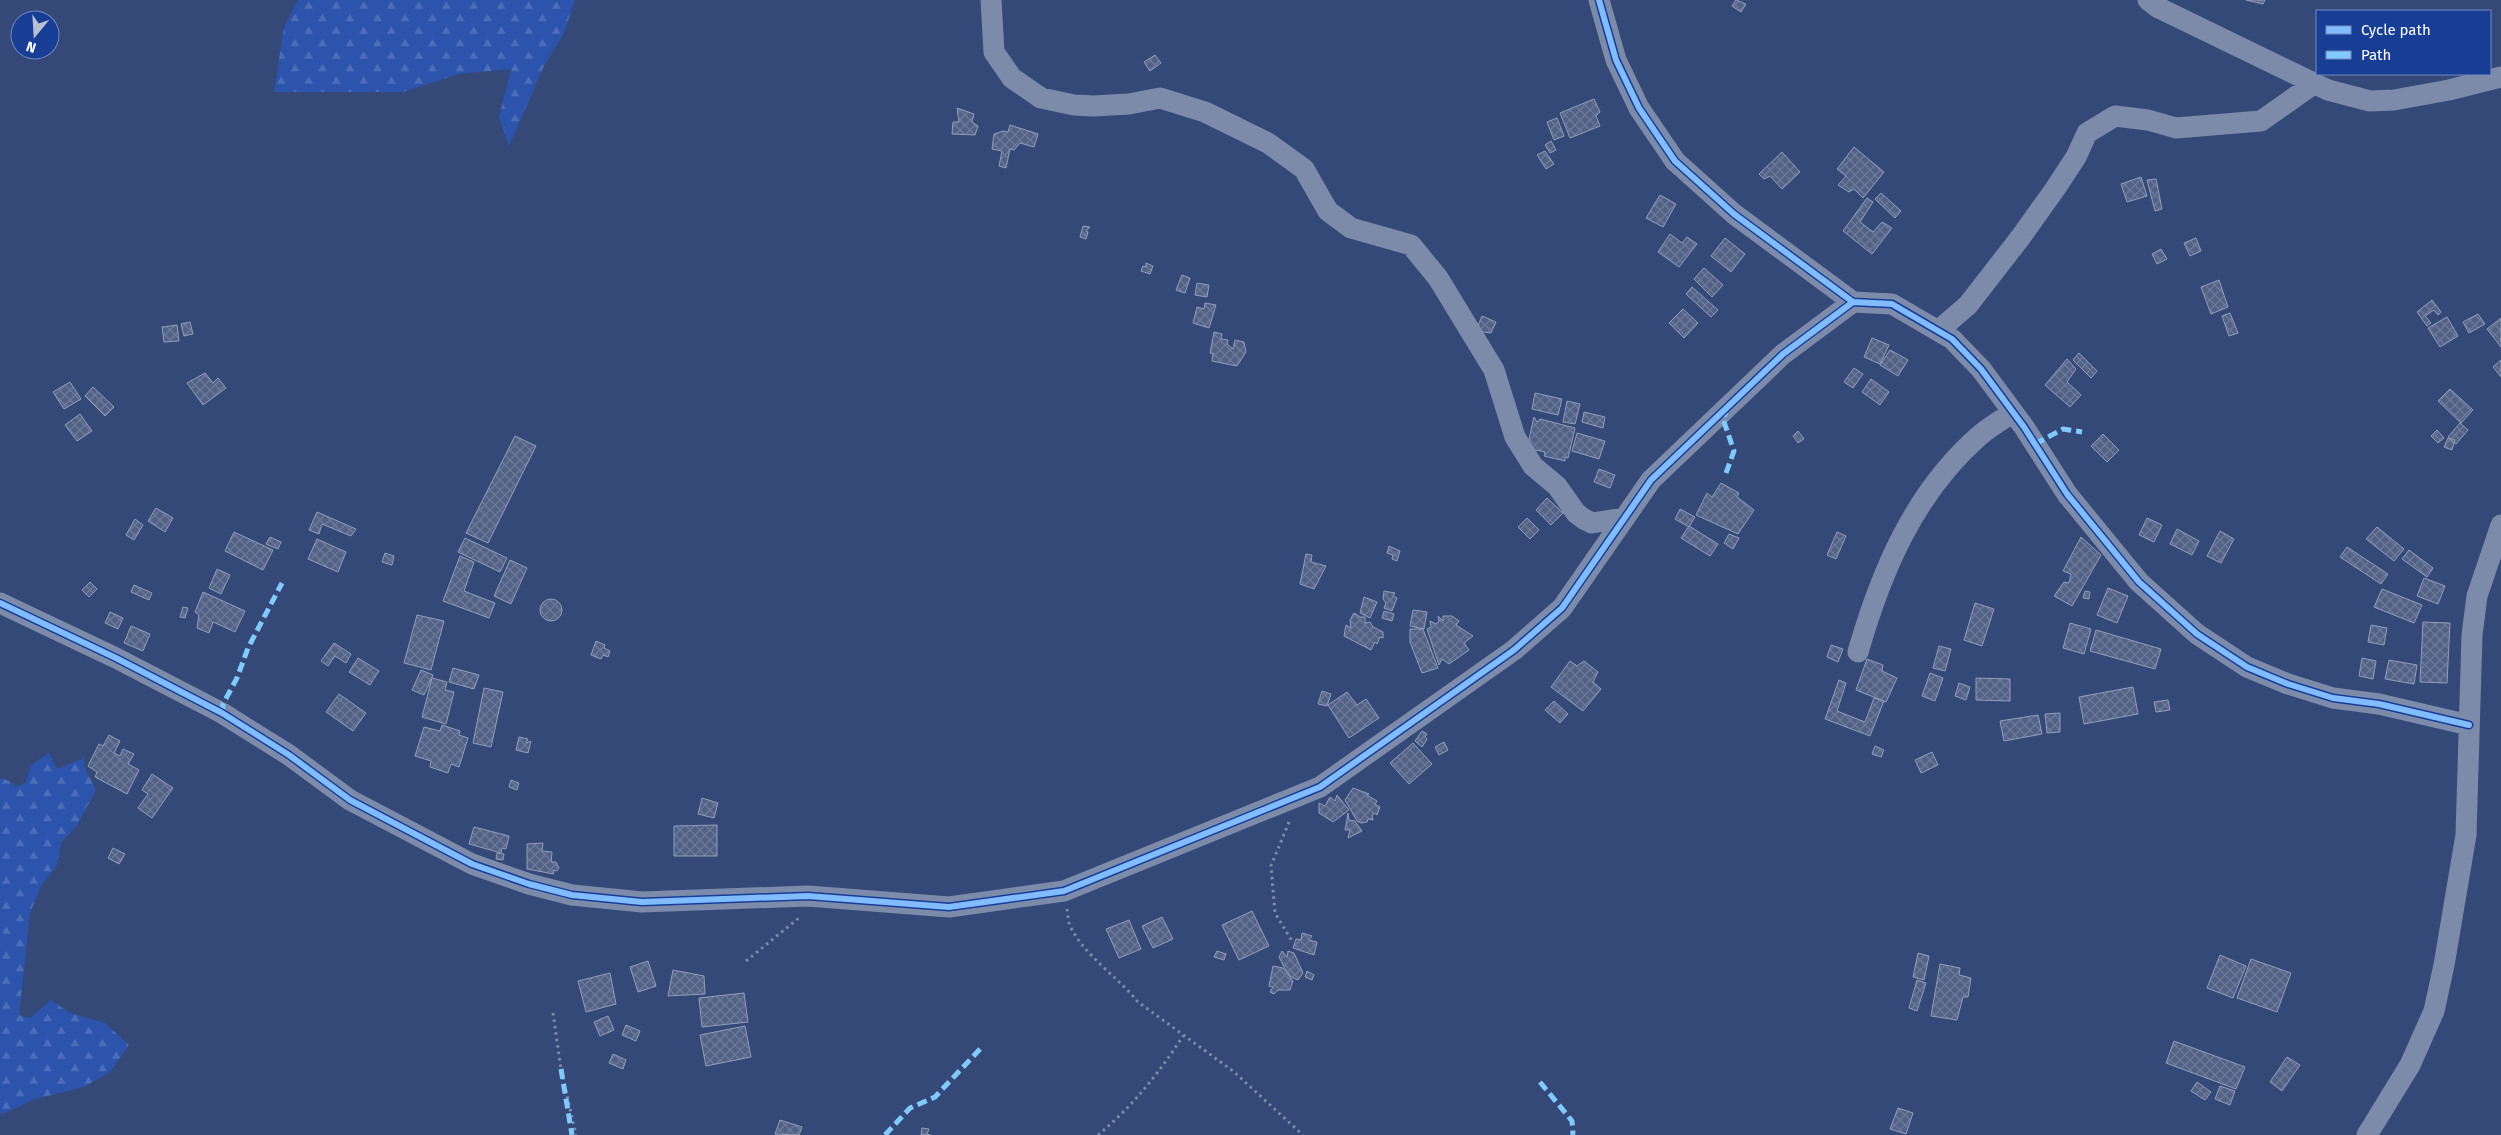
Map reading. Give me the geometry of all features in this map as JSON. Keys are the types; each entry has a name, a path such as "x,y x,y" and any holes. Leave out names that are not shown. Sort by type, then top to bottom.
{"street":[{"path":"991,0 994,52 1012,78 1041,98 1074,105 1094,106 1130,104 1160,98 1205,112 1268,143 1304,169 1328,211 1351,228 1411,245 1438,278 1494,370 1515,437 1533,466 1557,486 1576,513 1584,519 1592,523 1624,518"},
{"path":"1599,0 1616,60 1640,108 1675,161 1734,214 1853,302 1892,304 1952,339 1981,369 2013,412 2068,494 2139,582 2196,634 2247,667 2288,684 2332,698 2379,704 2469,724"},
{"path":"2148,0 2157,7 2314,84 2328,90 2370,101 2394,100 2449,90 2501,77"},
{"path":"1941,332 1946,324 1968,305 2020,238 2071,165 2087,133 2115,116 2148,120 2176,128 2261,121 2314,84"},
{"path":"0,603 116,658 222,713 289,755 350,800 472,864 529,884 581,896 642,902 827,898 949,907 1064,891 1320,787 1475,678 1541,627 1562,608 1651,480 1783,354 1853,302"},
{"path":"1858,652 1883,574 1896,547 1930,491 1979,436 2013,412"},
{"path":"2367,1135 2410,1065 2434,1010 2444,965 2466,835 2472,634 2477,596 2501,525"}],"path":[{"path":"1292,941 1275,913 1271,866 1299,796"},
{"path":"1064,891 1071,928 1096,960 1138,1002 1233,1071 1303,1135"},
{"path":"746,961 784,928 827,898"},
{"path":"553,1013 561,1069 576,1135"},
{"path":"1098,1135 1122,1115 1165,1064 1183,1036"}],"green space":[{"path":"298,0 575,0 564,33 544,66 509,146 499,117 511,69 459,74 403,92 274,92 284,27"},
{"path":"49,753 57,769 84,758 84,766 96,790 77,825 61,843 57,865 41,886 30,913 19,1015 30,1018 51,1000 70,1013 105,1023 129,1045 110,1072 84,1087 35,1099 3,1114 0,1113 0,778 9,781 17,787 26,782 31,765"}],"building":[{"path":"1736,0 1746,4 1741,12 1732,6"},
{"path":"2246,0 2265,0 2263,4"},
{"path":"1155,55 1161,63 1150,71 1144,62"},
{"path":"1594,99 1600,112 1596,116 1600,126 1570,138 1560,113"},
{"path":"957,108 974,114 972,122 978,126 975,135 952,134 953,122 959,122"},
{"path":"1557,118 1564,136 1554,140 1547,122"},
{"path":"1010,125 1038,134 1034,147 1020,143 1014,150 1010,149 1006,168 999,166 1002,151 992,149 994,134 1003,131 1008,132"},
{"path":"1551,141 1556,150 1550,153 1545,145"},
{"path":"1854,147 1884,172 1863,198 1854,189 1849,192 1838,185 1846,176 1837,169"},
{"path":"1545,151 1554,164 1546,169 1537,155"},
{"path":"1782,152 1800,172 1782,189 1770,176 1764,179 1759,174"},
{"path":"2141,177 2147,196 2127,202 2121,184"},
{"path":"2156,179 2162,209 2155,211 2147,180"},
{"path":"1881,193 1901,211 1895,218 1875,199"},
{"path":"1660,195 1676,204 1663,227 1646,218"},
{"path":"1867,198 1873,202 1860,222 1873,232 1882,222 1892,228 1872,254 1843,231"},
{"path":"1083,226 1090,227 1086,231 1088,232 1086,239 1080,237"},
{"path":"1670,234 1682,243 1687,237 1697,244 1679,267 1658,252"},
{"path":"1725,238 1745,254 1731,272 1711,256"},
{"path":"2196,238 2201,251 2190,256 2184,243"},
{"path":"2161,249 2167,259 2157,264 2152,254"},
{"path":"1146,263 1153,266 1150,274 1141,271 1143,266 1146,267"},
{"path":"1704,268 1723,285 1712,297 1694,279"},
{"path":"1182,275 1190,278 1185,293 1176,290"},
{"path":"2219,280 2228,307 2211,314 2201,287"},
{"path":"1197,283 1209,285 1207,297 1195,295"},
{"path":"1692,287 1718,310 1711,317 1686,294"},
{"path":"2432,300 2441,312 2438,315 2434,310 2425,316 2431,323 2427,326 2417,312"},
{"path":"1205,303 1216,305 1209,328 1193,323 1197,307 1204,309"},
{"path":"1683,309 1698,323 1684,338 1669,323"},
{"path":"2230,313 2238,333 2229,336 2222,316"},
{"path":"2478,314 2485,324 2469,333 2463,322"},
{"path":"1482,316 1496,322 1491,333 1476,331"},
{"path":"2447,317 2458,336 2440,347 2428,328"},
{"path":"2501,318 2501,347 2487,329"},
{"path":"190,322 193,334 184,336 181,324"},
{"path":"177,325 179,341 164,342 162,327"},
{"path":"1214,332 1222,334 1221,339 1228,340 1227,344 1233,349 1235,340 1244,342 1246,352 1237,366 1212,361 1213,354 1210,353"},
{"path":"1872,338 1889,345 1880,364 1864,357"},
{"path":"1890,350 1908,360 1898,376 1880,365"},
{"path":"2079,353 2097,371 2091,378 2073,360"},
{"path":"2067,359 2076,369 2067,382 2081,395 2070,407 2045,385"},
{"path":"2501,360 2501,377 2493,367"},
{"path":"1854,368 1863,374 1853,388 1844,382"},
{"path":"205,373 213,383 218,378 226,388 203,405 187,383"},
{"path":"1871,379 1889,392 1880,405 1862,392"},
{"path":"70,382 81,399 64,409 53,392"},
{"path":"93,387 114,407 105,416 85,396"},
{"path":"2450,389 2473,410 2461,423 2438,401"},
{"path":"1535,393 1562,399 1558,415 1532,409"},
{"path":"1567,401 1580,404 1575,424 1563,422"},
{"path":"1584,412 1605,417 1603,428 1582,422"},
{"path":"80,414 92,431 77,441 65,425"},
{"path":"1534,417 1537,422 1540,419 1575,428 1568,458 1565,457 1565,461 1544,456 1545,452 1527,448"},
{"path":"2460,423 2468,430 2456,444 2448,437"},
{"path":"2437,430 2444,438 2438,443 2431,436"},
{"path":"1798,431 1804,439 1798,443 1793,436"},
{"path":"1577,433 1605,441 1599,459 1572,451"},
{"path":"2103,434 2119,450 2107,462 2091,446"},
{"path":"515,436 536,446 488,543 466,533"},
{"path":"2448,438 2455,440 2452,450 2444,447"},
{"path":"1599,469 1615,475 1610,488 1594,482"},
{"path":"1721,483 1739,493 1737,497 1754,510 1738,534 1696,515 1707,493 1712,497"},
{"path":"1547,498 1563,513 1551,525 1536,510"},
{"path":"156,508 173,518 165,532 148,521"},
{"path":"1680,509 1695,517 1689,527 1675,519"},
{"path":"317,512 356,529 351,536 322,524 319,534 309,530"},
{"path":"1527,518 1539,530 1530,539 1518,527"},
{"path":"2147,518 2162,525 2154,542 2139,535"},
{"path":"135,519 143,525 134,540 126,535"},
{"path":"1689,526 1718,544 1710,556 1681,538"},
{"path":"2377,527 2404,549 2394,561 2366,539"},
{"path":"2177,529 2199,541 2192,555 2170,544"},
{"path":"2220,531 2234,539 2221,563 2207,556"},
{"path":"234,532 273,550 263,570 225,551"},
{"path":"1837,532 1846,536 1836,559 1827,555"},
{"path":"1729,534 1739,538 1733,549 1724,543"},
{"path":"270,537 281,542 278,549 266,544"},
{"path":"2081,537 2101,555 2072,606 2054,596 2064,582 2069,583 2071,574 2063,571"},
{"path":"465,538 507,558 500,572 458,552"},
{"path":"317,539 346,552 338,572 308,559"},
{"path":"1389,546 1400,551 1397,561 1392,559 1393,555 1387,553"},
{"path":"2347,547 2388,574 2381,584 2340,557"},
{"path":"2409,550 2433,568 2427,577 2402,559"},
{"path":"385,553 394,556 392,565 382,562"},
{"path":"1306,554 1312,555 1311,562 1326,566 1314,589 1300,584"},
{"path":"460,556 474,562 464,591 495,603 489,618 443,601"},
{"path":"510,560 527,568 511,604 494,596"},
{"path":"217,569 230,575 221,594 209,588"},
{"path":"2424,578 2445,586 2438,604 2417,596"},
{"path":"90,582 97,589 89,597 82,590"},
{"path":"134,585 152,593 149,600 131,592"},
{"path":"2108,588 2128,596 2117,623 2097,615"},
{"path":"2382,589 2422,605 2414,623 2374,607"},
{"path":"1384,591 1395,593 1393,596 1397,598 1392,611 1384,608 1386,603 1383,599"},
{"path":"2085,591 2090,592 2089,599 2083,598"},
{"path":"203,592 245,611 235,632 213,622 209,633 197,628 199,615 195,612"},
{"path":"1364,597 1377,602 1370,618 1360,613"},
{"path":"551,599 559,602 562,610 559,618 551,621 543,618 540,610 543,602"},
{"path":"1975,603 1994,609 1982,646 1964,640"},
{"path":"183,607 188,608 185,618 180,617"},
{"path":"1413,610 1427,612 1424,629 1410,626"},
{"path":"1384,611 1394,614 1392,621 1382,618"},
{"path":"110,612 123,618 118,629 105,623"},
{"path":"1354,613 1358,617 1365,617 1365,623 1370,622 1373,627 1383,632 1383,638 1380,637 1377,644 1375,642 1371,650 1344,636 1346,625 1351,628 1350,620"},
{"path":"417,615 444,621 431,670 404,663"},
{"path":"1438,616 1443,621 1443,616 1452,616 1459,621 1456,625 1473,636 1464,643 1469,650 1449,664 1442,659 1439,665 1427,629 1431,627 1430,621 1436,624 1439,621"},
{"path":"2423,622 2450,623 2447,683 2420,682"},
{"path":"2070,623 2091,629 2084,654 2063,648"},
{"path":"2371,625 2387,628 2384,645 2368,642"},
{"path":"131,626 150,634 143,651 124,643"},
{"path":"1410,629 1423,629 1438,668 1422,673 1410,642"},
{"path":"2096,630 2161,649 2155,669 2090,651"},
{"path":"596,641 605,645 604,648 610,651 608,657 603,655 601,659 591,655"},
{"path":"334,643 351,654 346,663 335,656 328,666 321,661"},
{"path":"1831,645 1843,649 1838,662 1827,657"},
{"path":"1939,646 1951,649 1945,671 1933,668"},
{"path":"358,658 379,671 370,685 349,672"},
{"path":"2362,658 2376,661 2373,679 2359,676"},
{"path":"1867,659 1883,665 1882,671 1897,678 1886,702 1856,690"},
{"path":"2389,660 2417,665 2414,684 2385,679"},
{"path":"1570,661 1577,666 1584,661 1598,672 1593,682 1601,689 1583,711 1551,687"},
{"path":"453,668 479,675 474,689 449,682"},
{"path":"421,670 433,675 424,695 412,690"},
{"path":"1930,673 1943,678 1935,701 1922,696"},
{"path":"432,678 447,682 445,690 454,692 446,724 422,717"},
{"path":"1976,678 2010,679 2010,701 1976,700"},
{"path":"1839,680 1846,683 1837,711 1865,722 1874,698 1884,701 1870,736 1825,719"},
{"path":"1959,683 1970,687 1966,700 1955,696"},
{"path":"2133,687 2138,714 2084,724 2079,697"},
{"path":"484,688 503,692 491,747 473,743"},
{"path":"1322,691 1331,694 1327,706 1318,704"},
{"path":"1347,692 1357,705 1366,699 1379,718 1349,738 1328,705"},
{"path":"339,694 366,713 353,731 326,712"},
{"path":"2168,700 2170,710 2156,712 2154,702"},
{"path":"1554,701 1568,714 1560,723 1545,710"},
{"path":"2060,713 2060,732 2047,733 2045,714"},
{"path":"2038,715 2042,734 2004,741 2000,721"},
{"path":"442,725 460,731 459,735 468,738 459,767 451,764 448,773 430,767 431,761 415,756 424,727 440,731"},
{"path":"1422,731 1427,734 1425,737 1427,739 1422,747 1415,741"},
{"path":"109,735 120,741 114,753 120,756 123,749 134,754 128,764 139,770 127,794 95,777 97,772 88,766 99,744 103,746"},
{"path":"519,737 528,739 526,743 531,741 528,753 516,750"},
{"path":"1444,742 1448,750 1439,755 1435,747"},
{"path":"1413,743 1432,764 1409,784 1390,763"},
{"path":"1875,746 1884,750 1881,757 1872,754"},
{"path":"1932,752 1938,765 1921,773 1915,760"},
{"path":"152,774 173,788 152,818 138,808 148,794 142,790"},
{"path":"511,780 519,783 517,790 509,787"},
{"path":"1353,788 1369,794 1367,795 1377,801 1375,804 1380,807 1377,815 1374,813 1372,816 1373,820 1368,819 1367,822 1361,823 1357,821 1345,800"},
{"path":"1337,795 1349,810 1333,822 1319,813 1319,803 1325,806 1330,797 1335,801"},
{"path":"702,798 718,803 714,818 698,814"},
{"path":"1348,813 1349,820 1355,821 1362,831 1348,838 1350,830 1345,830"},
{"path":"717,825 717,856 674,856 674,826"},
{"path":"474,827 509,836 506,849 502,848 501,853 469,844"},
{"path":"543,843 542,851 552,852 551,862 556,862 559,868 557,871 553,870 554,874 527,869 527,844"},
{"path":"113,848 125,854 119,864 108,858"},
{"path":"497,853 504,854 503,860 496,859"},
{"path":"1252,911 1269,946 1239,960 1222,925"},
{"path":"1162,917 1173,939 1153,948 1142,926"},
{"path":"1129,920 1141,949 1119,958 1106,929"},
{"path":"1302,933 1312,936 1309,940 1317,942 1314,955 1293,948 1296,939 1301,940"},
{"path":"1217,951 1226,954 1224,960 1214,957"},
{"path":"1282,951 1287,957 1288,951 1294,953 1303,973 1298,980 1291,977 1284,967 1279,957"},
{"path":"1918,953 1929,956 1924,980 1913,977"},
{"path":"2220,955 2246,966 2233,998 2207,988"},
{"path":"2251,959 2291,973 2277,1012 2237,998"},
{"path":"648,961 656,986 638,992 630,967"},
{"path":"1940,964 1960,968 1959,975 1971,978 1968,997 1963,997 1957,1020 1931,1016"},
{"path":"1273,966 1283,968 1293,981 1290,990 1278,990 1274,994 1270,992 1273,987 1269,986"},
{"path":"673,970 704,976 705,994 668,996"},
{"path":"1307,971 1314,975 1312,980 1305,977"},
{"path":"610,973 616,1004 586,1012 578,981"},
{"path":"1917,980 1926,983 1917,1011 1909,1008"},
{"path":"744,993 748,1022 702,1027 699,998"},
{"path":"608,1016 614,1030 600,1036 594,1022"},
{"path":"626,1025 640,1031 636,1041 622,1035"},
{"path":"745,1026 751,1057 706,1066 700,1035"},
{"path":"2174,1041 2245,1067 2236,1089 2166,1063"},
{"path":"613,1054 626,1060 623,1069 609,1063"},
{"path":"2287,1057 2300,1065 2282,1091 2270,1082"},
{"path":"2197,1082 2211,1092 2205,1100 2191,1091"},
{"path":"2220,1086 2235,1091 2230,1105 2215,1099"},
{"path":"1898,1108 1913,1113 1906,1134 1890,1129"},
{"path":"780,1120 802,1127 799,1135 775,1134"},
{"path":"922,1128 929,1129 927,1134 930,1135 921,1135"}],"marked path":[{"path":"1726,412 1723,419 1734,451 1726,473"},
{"path":"2035,444 2063,429 2082,432"},
{"path":"222,713 223,704 237,678 248,648 282,583"},
{"path":"885,1135 910,1108 935,1097 981,1048"},
{"path":"561,1069 572,1135"},
{"path":"1540,1082 1572,1121 1573,1135"}],"cycle path":[{"path":"1599,0 1616,60 1639,108 1675,161 1734,214 1853,302 1892,304 1952,339 1981,369 2024,427 2067,494 2139,582 2197,634 2247,667 2288,684 2333,698 2379,704 2469,725"},
{"path":"0,603 116,658 222,713 289,755 350,800 472,864 529,884 572,895 642,902 808,896 949,907 1064,891 1320,787 1514,650 1562,608 1651,480 1783,354 1853,302"}]}
